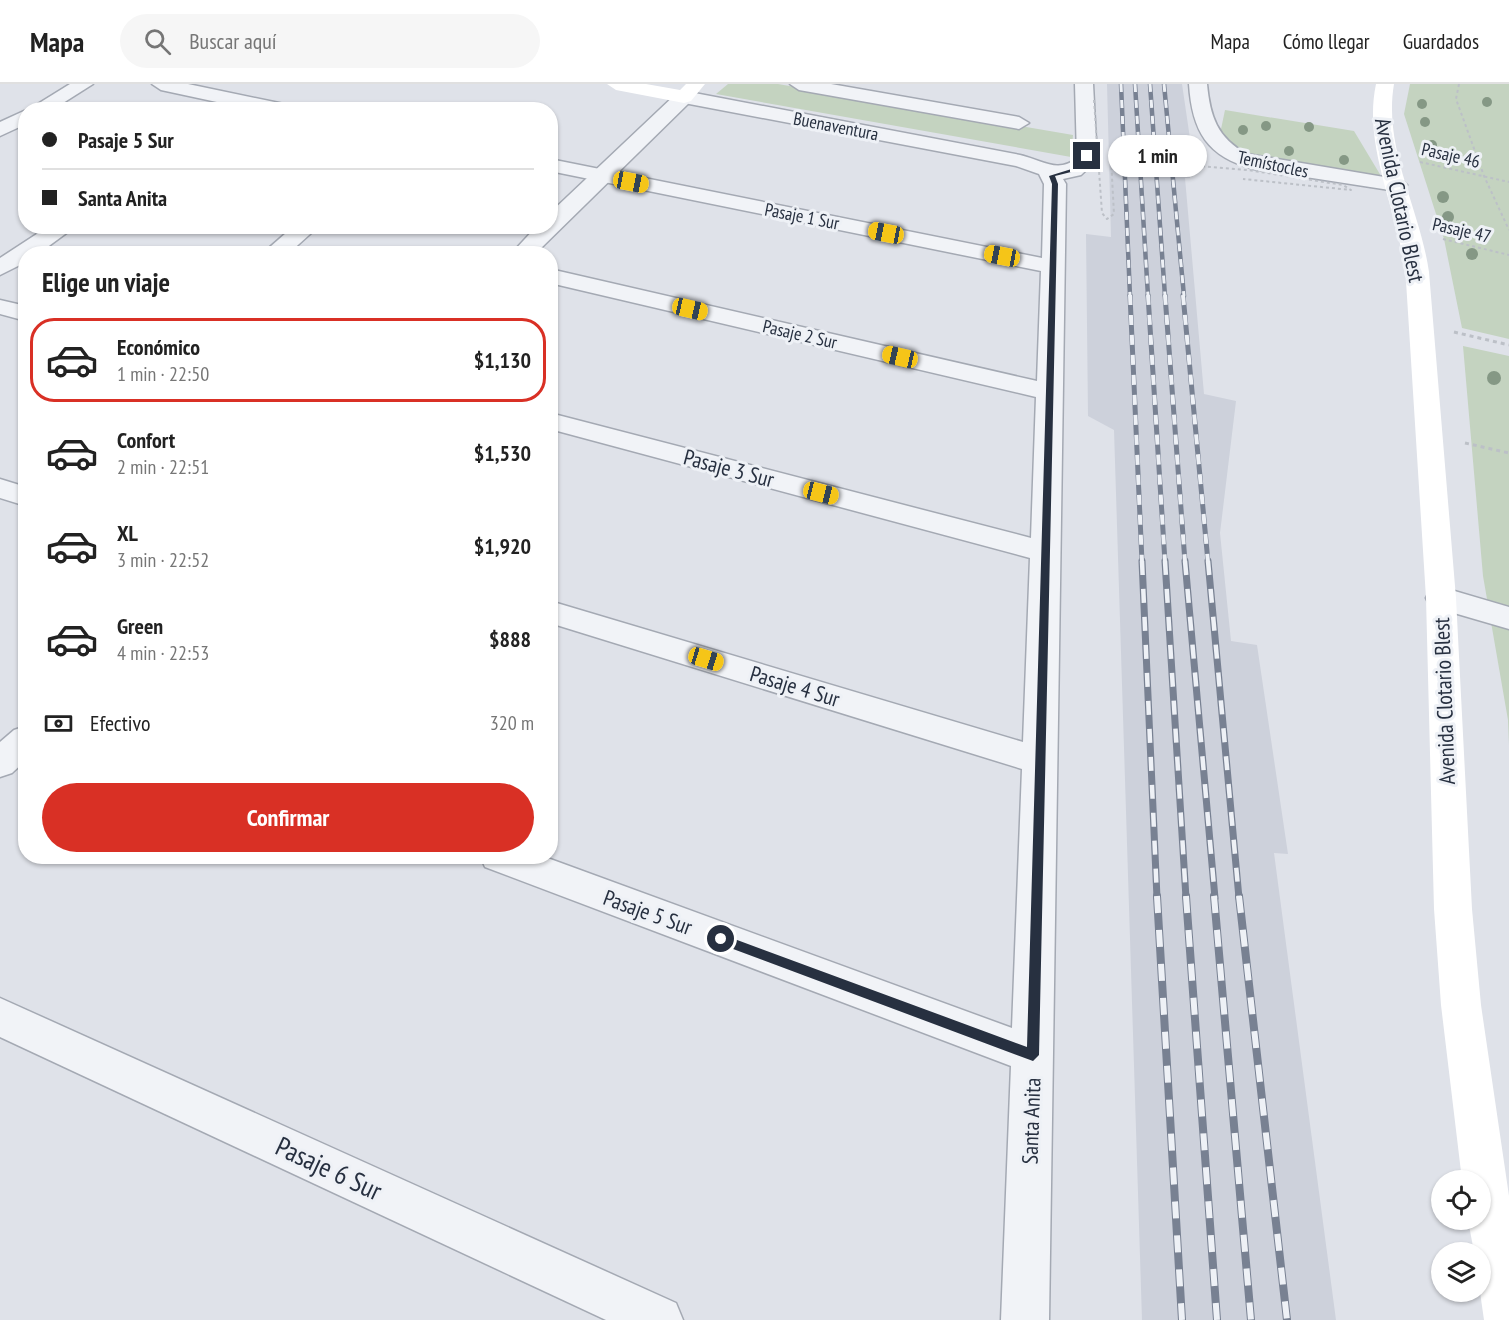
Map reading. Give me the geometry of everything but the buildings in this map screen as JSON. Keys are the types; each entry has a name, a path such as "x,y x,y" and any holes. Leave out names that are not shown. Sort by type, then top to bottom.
{"main road":[{"name":"Buenaventura","path":"616,84 690,90"},
{"name":"Avenida Clotario Blest","path":"1385,84 1380,100 1388,154 1410,232 1416,263 1441,598 1448,825 1461,1005 1478,1144 1508,1320"}],"street":[{"path":"51,102 84,84"},
{"path":"161,84 232,102"},
{"name":"Buenaventura","path":"799,84 1019,123"},
{"name":"Temístocles","path":"1198,84 1202,110 1212,138 1231,155 1254,163 1396,185"},
{"path":"558,218 690,90"},
{"name":"Buenaventura","path":"690,90 1020,161 1041,166 1052,176"},
{"path":"1052,176 1074,171 1087,160 1089,92"},
{"path":"0,130 18,120"},
{"name":"Pasaje 1 Sur","path":"558,167 1053,267"},
{"name":"Santa Anita","path":"1025,1320 1055,184 1052,176"},
{"path":"34,246 53,234"},
{"path":"283,246 298,234"},
{"path":"530,246 542,234"},
{"path":"0,268 18,256"},
{"name":"Pasaje 2 Sur","path":"558,278 1050,392"},
{"path":"0,307 18,312"},
{"name":"Pasaje 3 Sur","path":"558,423 1046,552"},
{"path":"0,488 18,494"},
{"path":"1441,598 1509,618"},
{"name":"Pasaje 4 Sur","path":"558,614 1039,760"},
{"name":"Pasaje 5 Sur","path":"520,864 1033,1055"},
{"name":"Pasaje 6 Sur","path":"0,1017 659,1320"}],"path":[{"path":"1459,84 1456,99 1484,176 1509,230"},
{"path":"1089,92 1102,213 1107,219 1112,218 1114,214 1111,159 1248,170 1352,189 1343,191 1243,179"},
{"name":"Pasaje 46","path":"1388,154 1509,182"},
{"name":"Pasaje 47","path":"1410,232 1509,255"},
{"path":"1421,324 1509,345"},
{"path":"1429,435 1509,453"}],"shaded area":[{"path":"1107,84 1182,84 1193,159 1190,178 1185,178 1204,394 1236,401 1220,533 1231,641 1257,645 1288,854 1274,853 1336,1320 1142,1320 1114,430 1088,416 1086,234 1111,237"}],"green space":[{"path":"728,84 778,84 1073,135 1071,157 716,94"},
{"path":"1410,84 1509,84 1509,339 1462,328 1444,239 1404,114"},
{"path":"1225,110 1354,131 1381,176 1263,157 1235,149 1220,134"},
{"path":"1463,346 1509,356 1509,745 1508,720 1483,576"}],"railway":[{"path":"1121,84 1130,296"},
{"path":"1135,84 1148,296"},
{"path":"1150,84 1165,296"},
{"path":"1164,84 1184,296"},
{"path":"1130,295 1142,562"},
{"path":"1148,295 1165,562"},
{"path":"1165,295 1185,562"},
{"path":"1183,295 1208,562"},
{"path":"1142,561 1157,898"},
{"path":"1165,561 1186,898"},
{"path":"1185,561 1215,898"},
{"path":"1208,561 1239,898"},
{"path":"1157,896 1182,1320"},
{"path":"1186,896 1217,1320"},
{"path":"1214,896 1251,1320"},
{"path":"1239,896 1287,1320"}],"route":[{"path":"721,939 1033,1055 1055,184 1052,176 1067,174 1081,168 1085,165 1087,156"}]}
